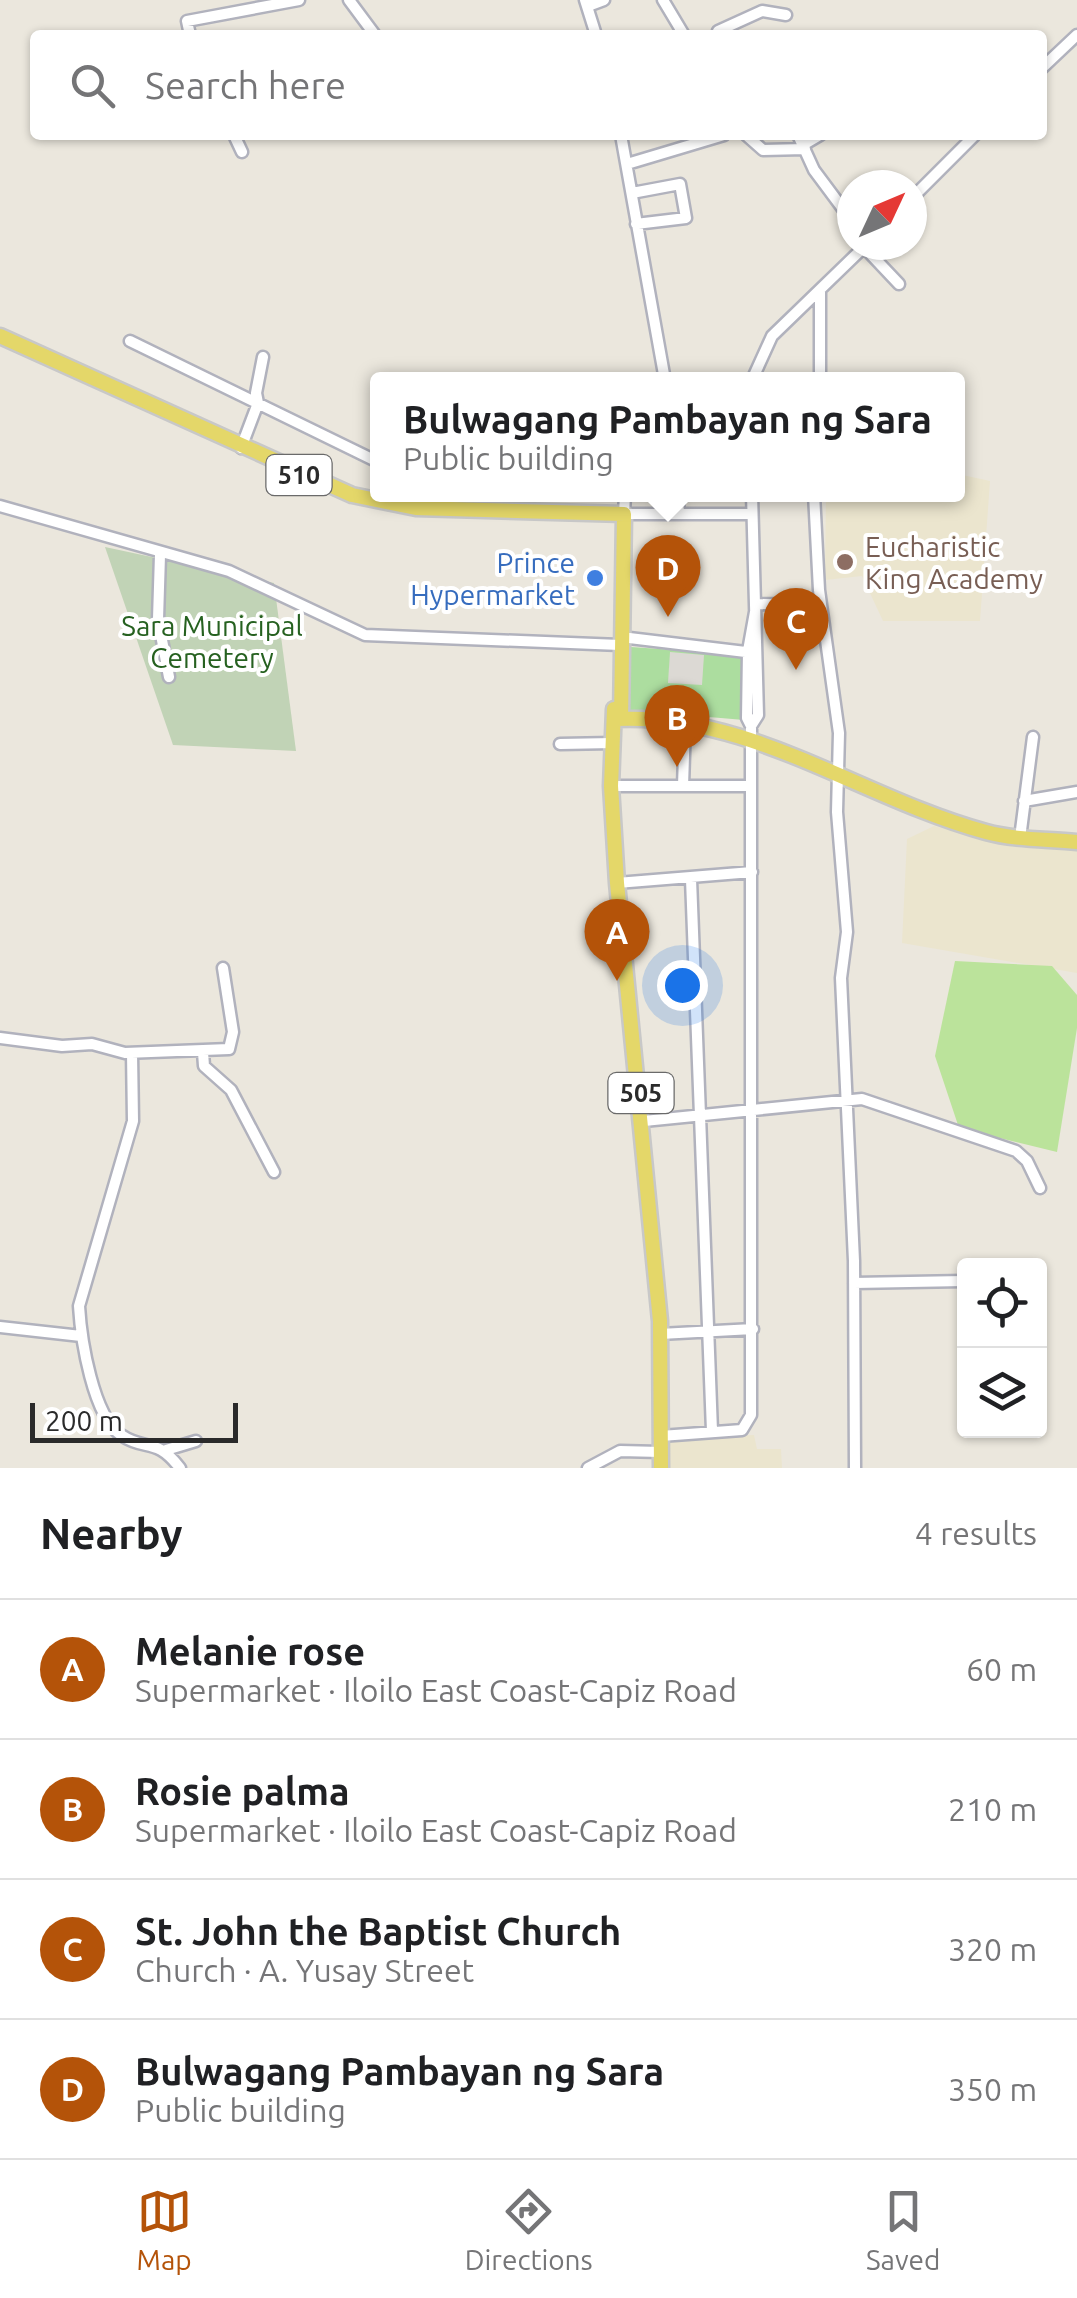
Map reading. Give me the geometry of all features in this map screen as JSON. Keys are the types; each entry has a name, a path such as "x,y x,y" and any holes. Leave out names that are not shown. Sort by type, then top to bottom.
{"main road":[{"name":"510","path":"0,336 316,482 370,494"},
{"name":"510","path":"399,502 416,508 624,514"},
{"path":"624,514 620,641 616,655 618,719 751,733 838,774 962,824 1020,838 1077,842"},
{"name":"505","path":"618,719 612,743 611,786 617,883 644,1121 660,1334 661,1468"}],"street":[{"path":"189,30 186,21 299,0"},
{"path":"349,0 371,30"},
{"path":"594,30 586,3 604,0"},
{"path":"664,0 681,30"},
{"path":"725,30 762,10 786,15"},
{"path":"1047,63 1077,35"},
{"path":"236,140 242,152"},
{"path":"622,140 664,372"},
{"path":"627,164 707,140"},
{"path":"752,140 763,150 802,143 814,170 837,200"},
{"path":"927,183 970,140"},
{"path":"632,193 680,184 686,218 636,224"},
{"path":"755,372 766,344 851,260"},
{"path":"878,260 899,284"},
{"path":"820,291 820,372"},
{"path":"130,341 370,458"},
{"path":"240,448 258,403 263,357"},
{"path":"625,502 624,514 752,514"},
{"path":"678,502 679,512"},
{"path":"588,1468 620,1451 748,1426 753,1330 751,733 747,718 755,608 752,502"},
{"path":"815,502 822,606 836,694 846,932 841,978 854,1283 855,1468"},
{"path":"0,506 229,571 365,635 620,641 752,652"},
{"path":"160,554 158,618 169,677"},
{"path":"755,608 822,606"},
{"path":"683,786 685,726"},
{"path":"1020,838 1033,737"},
{"path":"560,744 612,743"},
{"path":"611,786 750,786"},
{"path":"1024,801 1077,792"},
{"path":"617,883 752,872"},
{"path":"691,879 712,1431"},
{"path":"0,1038 62,1046 92,1044 132,1054 228,1049 232,1043 223,968"},
{"path":"203,1052 204,1066 231,1090 274,1172"},
{"path":"132,1054 134,1121 80,1306 81,1336 101,1415 124,1438 166,1450 196,1441"},
{"path":"644,1121 702,1112 862,1099 1016,1152 1028,1161 1040,1188"},
{"path":"854,1283 957,1281"},
{"path":"0,1327 81,1336"},
{"path":"660,1334 753,1330"},
{"path":"166,1450 180,1468"}],"shaded area":[{"path":"965,476 990,481 980,621 883,621 862,576 825,580 826,502 965,502"},
{"path":"670,652 704,655 702,685 668,683"},
{"path":"934,826 1015,847 1077,850 1077,973 902,943 907,839"},
{"path":"754,1435 757,1449 781,1449 782,1468 669,1468 669,1438"}],"green space":[{"name":"Sara Municipal Cemetery","path":"105,547 274,583 296,751 173,745"},
{"path":"631,647 746,655 744,720 627,710"},
{"path":"955,961 1052,966 1077,995 1077,1028 1057,1152 959,1128 935,1056"}],"place":[{"name":"Eucharistic King Academy","path":"845,562"},
{"name":"Prince Hypermarket","path":"595,578"},
{"name":"Bulwagang Pambayan ng Sara","path":"668,617"},
{"name":"St. John the Baptist Church","path":"796,670"},
{"name":"Rosie palma","path":"677,767"},
{"name":"Melanie rose","path":"617,981"}]}
